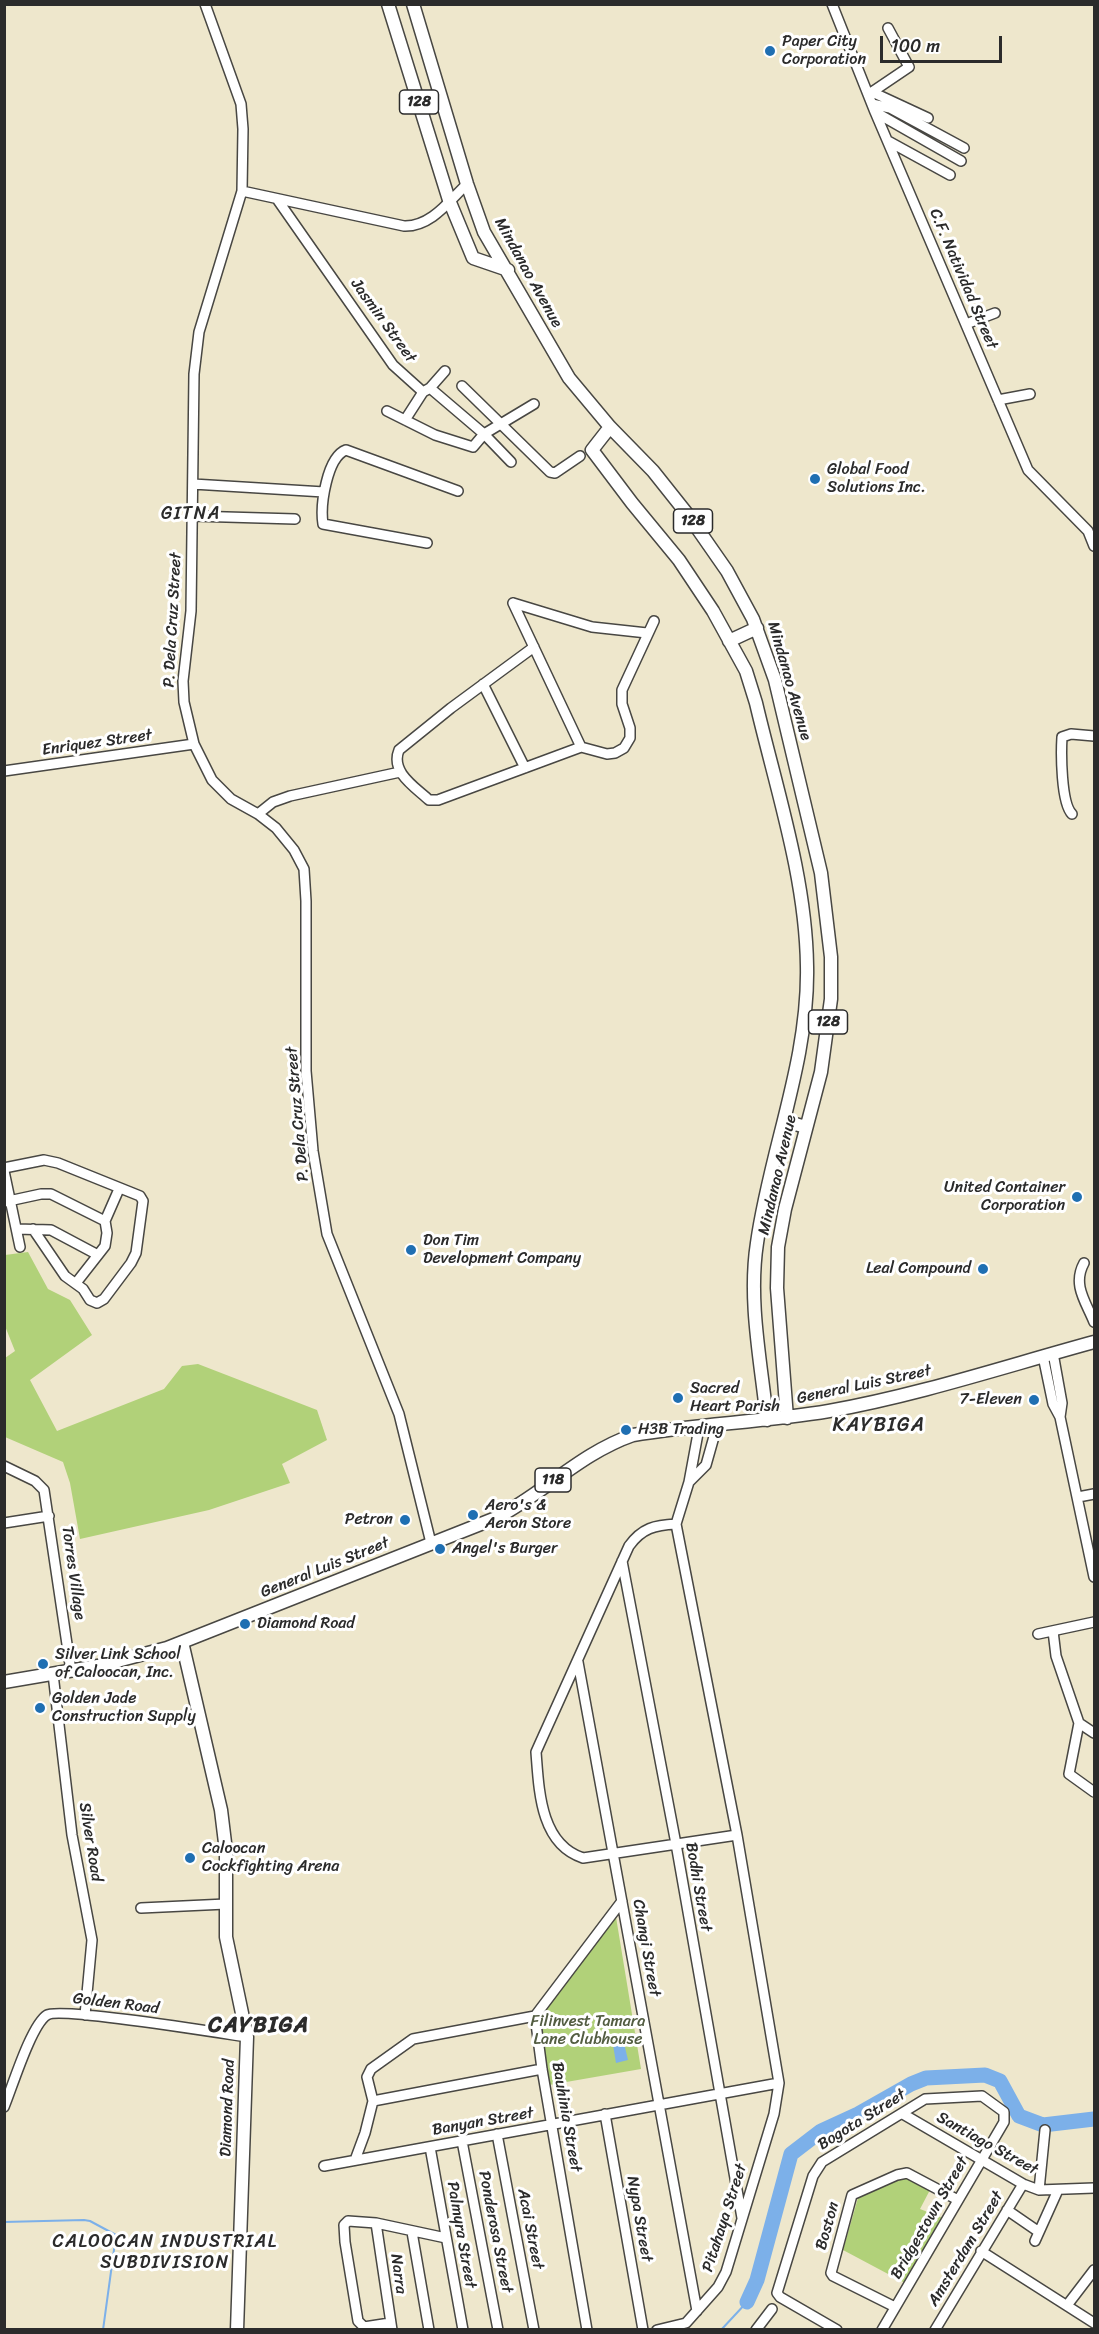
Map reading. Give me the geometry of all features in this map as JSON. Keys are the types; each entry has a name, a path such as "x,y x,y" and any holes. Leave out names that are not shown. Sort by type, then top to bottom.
{"main road":[{"name":"128","path":"388,4 449,200 472,258 508,270"},
{"name":"Mindanao Avenue","path":"413,4 467,184 484,232 569,378 653,471 688,515 727,571 758,628 775,680 821,873 831,957 831,999 821,1072 785,1209 778,1247 777,1288 788,1418"},
{"path":"411,77 433,71"},
{"name":"Mindanao Avenue","path":"610,426 592,450 679,560 712,611 746,671 752,687 797,874 804,913 807,967 803,1028 762,1210 756,1247 754,1289 767,1420"},
{"path":"729,641 758,628"},
{"path":"783,1121 806,1127"},
{"name":"General Luis Street","path":"4,1682 141,1656 487,1522 510,1511 585,1458 618,1440 650,1432 788,1418 920,1391 1095,1342"},
{"path":"765,1405 786,1404"},
{"name":"Diamond Road","path":"182,1642 221,1810 226,1851 226,1937 247,2037 237,2330"}],"street":[{"name":"P. Dela Cruz Street","path":"205,4 241,104 242,191 199,332 194,374 191,611 183,681 184,702 194,744 212,780 231,799 258,814 286,838 304,869 306,1071 314,1151 327,1234 399,1414 431,1543"},
{"name":"C.F. Natividad Street","path":"832,4 1028,470 1089,531 1095,546"},
{"path":"870,92 909,67 888,28"},
{"path":"870,92 928,118"},
{"path":"874,108 890,108 964,148"},
{"path":"874,108 961,161"},
{"path":"888,141 950,175"},
{"path":"242,191 414,226 430,219 467,184"},
{"name":"Jasmin Street","path":"277,199 393,365 484,434 511,462"},
{"path":"966,324 995,313"},
{"path":"405,420 426,390 445,371"},
{"path":"462,386 550,472 555,473 580,456"},
{"path":"998,400 1030,394"},
{"path":"387,411 435,435 473,447 484,434 534,404"},
{"path":"427,543 324,525 322,515 324,492 334,459 346,450 458,491"},
{"path":"193,484 324,492"},
{"path":"192,516 295,519"},
{"path":"581,747 513,603 592,627 647,633"},
{"path":"534,647 404,745 396,758 400,772 429,800 438,800 581,747 607,754 615,753 624,747 630,738 630,728 621,698 622,690 654,621"},
{"path":"483,684 525,768"},
{"path":"1072,814 1068,808 1064,789 1062,737 1071,734 1095,736"},
{"name":"Enriquez Street","path":"4,771 194,744"},
{"path":"258,814 273,802 290,796 400,772"},
{"path":"20,1247 17,1229 7,1201 4,1170 44,1160 58,1163 140,1196 143,1201 136,1253 104,1299 97,1303 90,1300 76,1283 56,1266 33,1229"},
{"path":"76,1283 105,1246 107,1233 105,1221 119,1189"},
{"path":"7,1201 51,1194 105,1221"},
{"path":"143,1201 154,1197"},
{"path":"17,1229 51,1230 99,1255"},
{"path":"1084,1263 1078,1273 1078,1282 1095,1322"},
{"path":"1048,1355 1053,1404 1060,1417 1091,1542 1095,1577"},
{"path":"689,1482 704,1469 717,1426"},
{"path":"699,1428 689,1482 676,1524 656,1526 640,1532 629,1546 536,1752 545,1820 552,1834 574,1855 583,1858 736,1835"},
{"name":"Torres Village","path":"4,1466 35,1480 44,1490 71,1671"},
{"path":"1078,1497 1095,1494"},
{"path":"4,1523 49,1516"},
{"name":"Pitahaya Street","path":"657,2330 686,2323 718,2287 726,2272 774,2114 779,2083 736,1835 676,1524"},
{"name":"Bodhi Street","path":"622,1561 676,1844 742,2218"},
{"path":"1038,1634 1095,1622"},
{"path":"1053,1631 1056,1656 1079,1723 1069,1774 1095,1792"},
{"name":"Changi Street","path":"578,1662 697,2311"},
{"name":"Silver Road","path":"53,1674 72,1835 92,1940 85,2015"},
{"path":"1079,1723 1095,1732"},
{"path":"355,2160 373,2101 367,2077 371,2069 413,2039 535,2016 622,1901"},
{"path":"141,1908 226,1904"},
{"name":"Golden Road","path":"4,2106 41,2020 48,2014 56,2012 85,2015 247,2037"},
{"name":"Bauhinia Street","path":"535,2016 586,2330"},
{"path":"373,2101 542,2069"},
{"name":"Banyan Street","path":"324,2166 779,2083"},
{"name":"Bogota Street","path":"833,2329 777,2293 813,2176 822,2162 925,2099 982,2096 1004,2112 1004,2122"},
{"name":"Nypa Street","path":"605,2114 643,2330"},
{"name":"Santiago Street","path":"903,2114 1023,2184 1039,2190 1095,2188"},
{"name":"Bridgestown Street","path":"882,2330 1004,2122"},
{"path":"1039,2190 1045,2130"},
{"name":"Acai Street","path":"497,2134 534,2330"},
{"name":"Ponderosa Street","path":"462,2141 498,2330"},
{"name":"Palmyra Street","path":"429,2147 463,2330"},
{"name":"Boston","path":"895,2307 833,2276 831,2272 852,2195 897,2175 908,2173 958,2200"},
{"name":"Amsterdam Street","path":"935,2330 1023,2184"},
{"path":"1007,2210 1037,2236 1058,2190"},
{"path":"391,2326 364,2327 358,2321 344,2225 348,2221 376,2223 446,2238"},
{"name":"Narra","path":"376,2223 391,2326"},
{"path":"412,2232 429,2330"},
{"path":"981,2251 1095,2323"},
{"path":"1068,2304 1095,2270"},
{"path":"760,2328 772,2310"}],"green space":[{"path":"28,1252 48,1289 70,1300 92,1335 30,1380 57,1431 164,1389 182,1366 198,1364 317,1410 327,1440 282,1464 290,1483 209,1510 80,1539 70,1483 63,1462 5,1437 5,1358 15,1351 5,1326 5,1255"},
{"name":"Filinvest Tamara Lane Clubhouse","path":"616,1917 641,2069 549,2085 537,2022"},
{"path":"903,2176 931,2188 920,2209 943,2218 905,2283 843,2250 858,2198"}],"water":[{"path":"624,2043 628,2060 616,2063 613,2045"}],"waterway":[{"path":"747,2302 757,2280 791,2154 821,2131 926,2078 985,2075 1000,2081 1019,2116 1043,2125 1094,2119"},
{"path":"4,2222 84,2220 116,2235 103,2330"},
{"path":"721,2330 747,2302"}],"place":[{"name":"Paper City Corporation","path":"770,51"},
{"name":"Global Food Solutions Inc.","path":"815,479"},
{"name":"United Container Corporation","path":"1077,1197"},
{"name":"Don Tim Development Company","path":"411,1250"},
{"name":"Leal Compound","path":"983,1269"},
{"name":"Sacred Heart Parish","path":"678,1398"},
{"name":"7-Eleven","path":"1034,1400"},
{"name":"H3B Trading","path":"626,1430"},
{"name":"Aero's & Aeron Store","path":"473,1515"},
{"name":"Petron","path":"405,1520"},
{"name":"Angel's Burger","path":"440,1549"},
{"name":"Diamond Road","path":"245,1624"},
{"name":"Silver Link School of Caloocan, Inc.","path":"43,1664"},
{"name":"Golden Jade Construction Supply","path":"40,1708"},
{"name":"Caloocan Cockfighting Arena","path":"190,1858"}],"district":[{"name":"GITNA","path":"191,514"},
{"name":"KAYBIGA","path":"879,1426"},
{"name":"CAYBIGA","path":"259,2026"},
{"name":"CALOOCAN INDUSTRIAL SUBDIVISION","path":"165,2252"}]}
